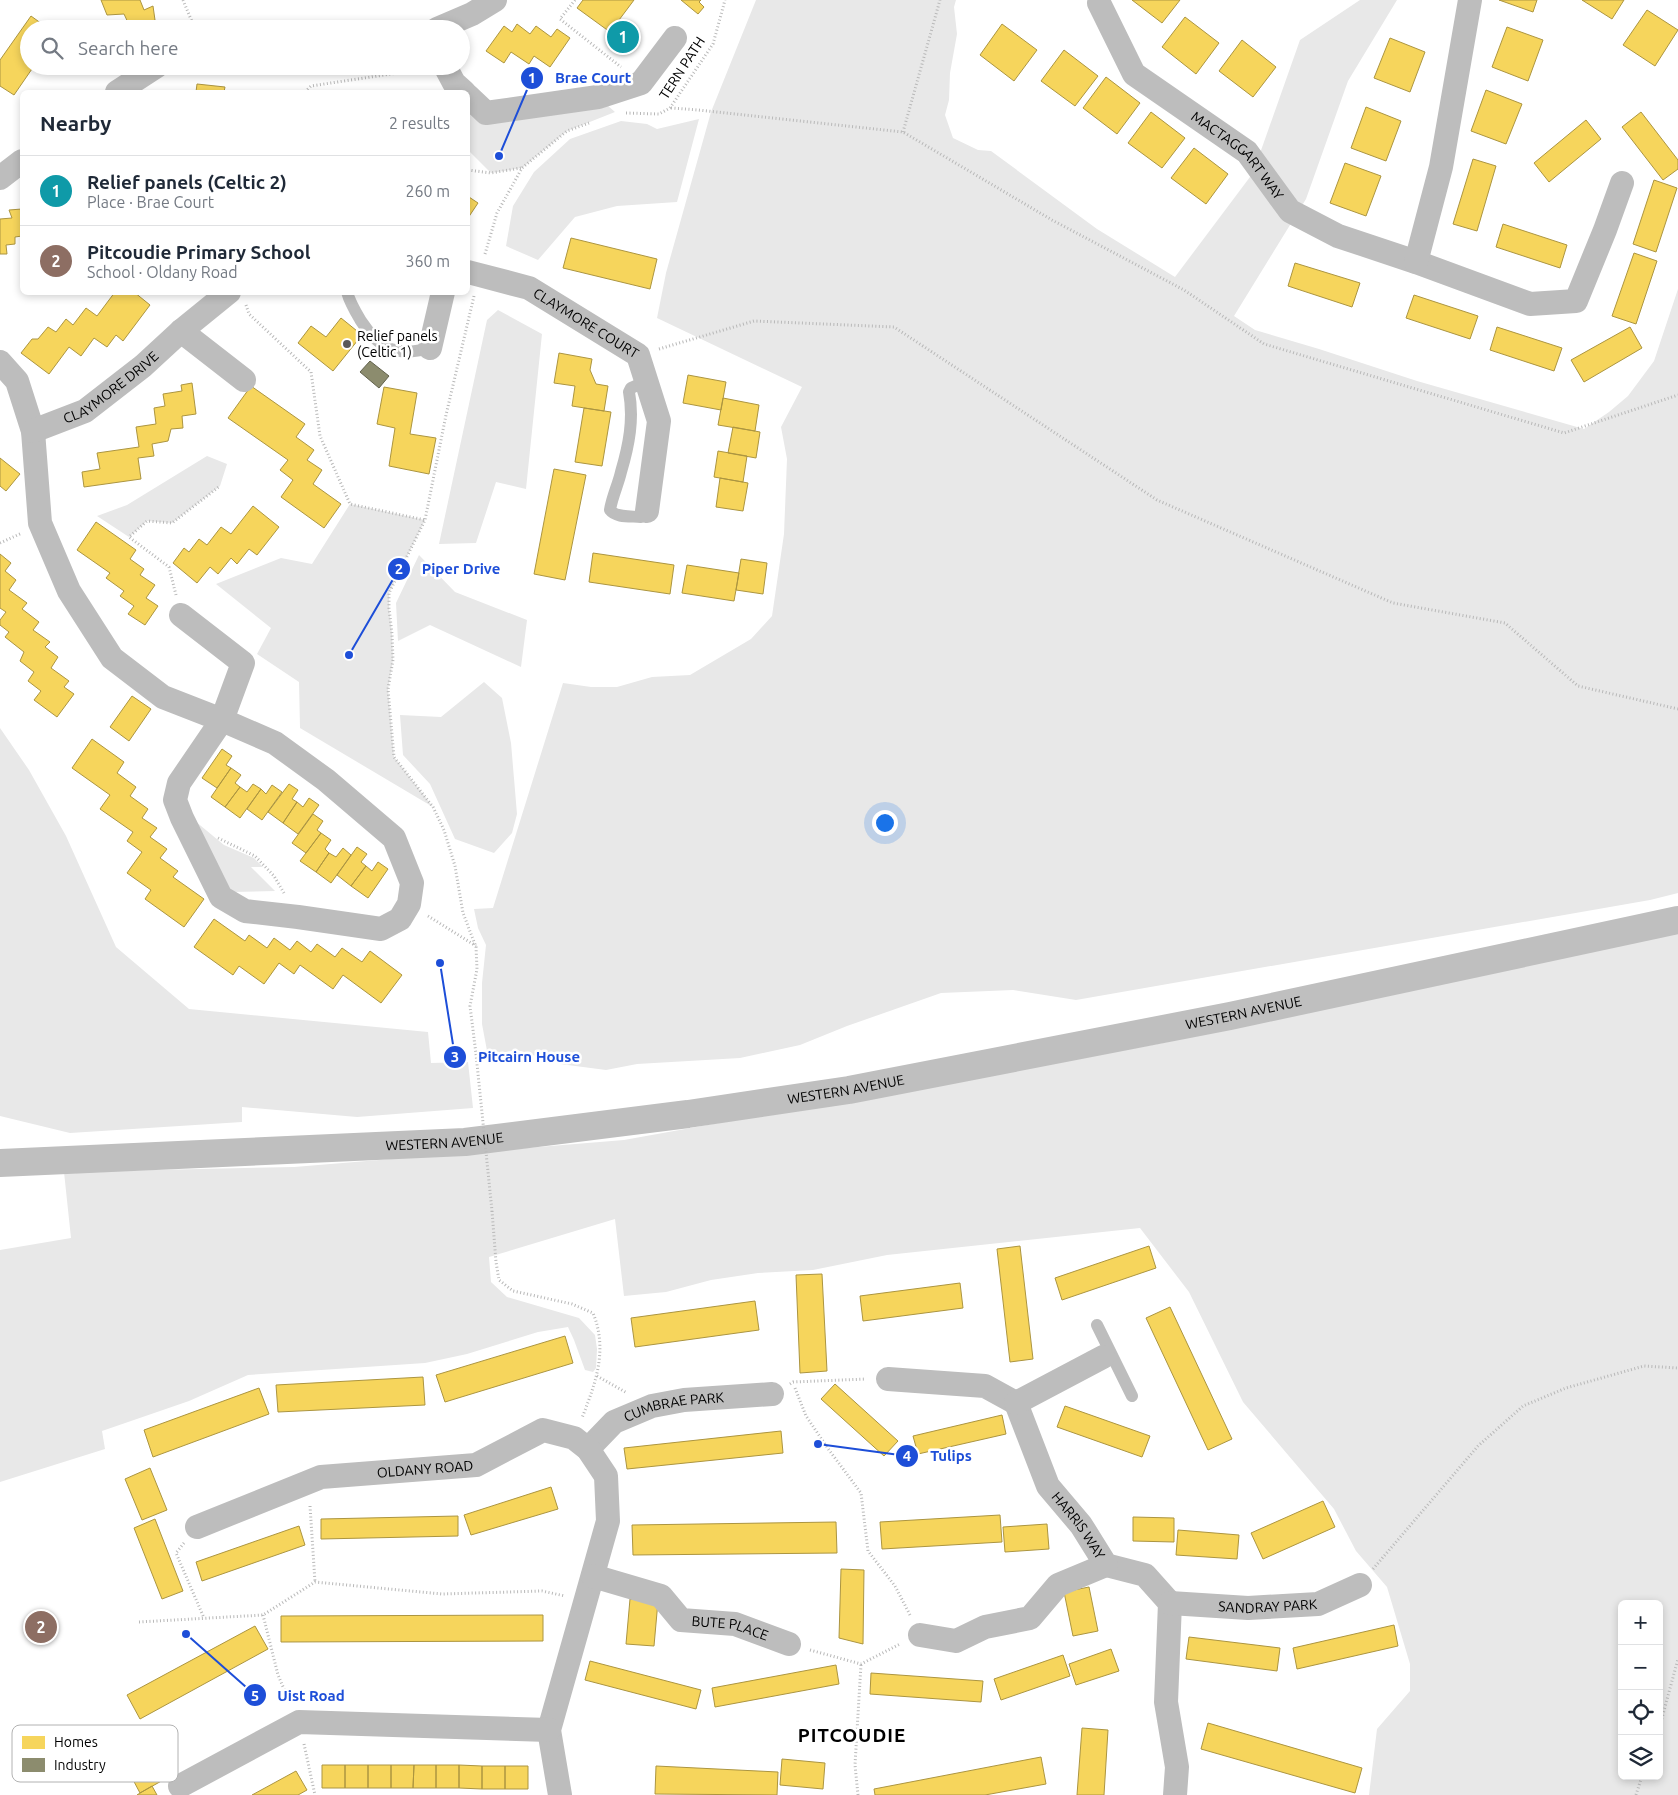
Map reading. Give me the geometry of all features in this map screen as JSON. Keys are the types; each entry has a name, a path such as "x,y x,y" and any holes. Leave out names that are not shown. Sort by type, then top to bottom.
{"main road":[{"name":"WESTERN AVENUE","path":"0,1164 465,1142 688,1114 849,1090 1230,1016 1678,920"}],"street":[{"path":"458,20 495,0"},
{"path":"1416,262 1441,167 1470,0"},
{"name":"MACTAGGART WAY","path":"1099,3 1134,74 1247,152 1290,211 1338,236 1416,262 1530,304 1576,301 1622,183"},
{"path":"470,98 486,113 598,97 641,83 675,38"},
{"path":"120,90 142,75"},
{"path":"450,75 454,83 462,90"},
{"path":"0,178 20,163"},
{"name":"CLAYMORE COURT","path":"473,273 529,288 638,355 659,421 647,511"},
{"path":"430,348 442,295"},
{"name":"CLAYMORE DRIVE","path":"33,431 85,411 143,366 181,331 237,296"},
{"path":"181,331 244,380"},
{"path":"0,362 17,382 33,431 40,523 69,591 112,658 162,697 222,720 275,744 326,780 394,838 412,883 409,904 400,919 381,930 245,910 221,897 175,800 179,783 222,720 243,663 181,615"},
{"path":"888,1379 985,1386 1016,1403 1107,1355"},
{"name":"CUMBRAE PARK","path":"581,1444 614,1422 652,1406 684,1400 772,1394"},
{"name":"HARRIS WAY","path":"1016,1403 1048,1486 1082,1525 1106,1565 1145,1575 1170,1603"},
{"name":"OLDANY ROAD","path":"197,1527 321,1477 476,1465 543,1430 581,1444"},
{"path":"560,1795 549,1730 608,1521 606,1476 581,1444"},
{"path":"920,1635 956,1640 985,1628 1030,1618 1058,1585 1106,1565"},
{"name":"BUTE PLACE","path":"593,1576 661,1596 681,1620 735,1624 789,1644"},
{"name":"SANDRAY PARK","path":"1170,1603 1248,1608 1318,1604 1360,1585"},
{"path":"1170,1603 1166,1702 1177,1767 1175,1795"},
{"path":"180,1786 299,1722 549,1730"}],"lane":[{"path":"348,295 351,306 364,326 386,348 397,352 414,353 430,348"},
{"path":"646,381 631,388 629,392 632,418 630,432 610,510 612,514 641,517 647,511"},
{"path":"1097,1325 1107,1355 1132,1396"}],"path":[{"path":"183,0 191,20"},
{"path":"575,0 560,19 641,83"},
{"name":"TERN PATH","path":"624,113 659,114 670,108 713,44 725,0"},
{"path":"903,132 940,0"},
{"path":"308,90 311,86 385,75"},
{"path":"670,108 903,132 1052,220 1184,290 1264,344 1564,433 1678,395"},
{"path":"470,289 473,273 497,213 522,168 567,131 591,122"},
{"path":"470,170 491,173 522,168"},
{"path":"469,295 425,520 389,593 388,608 393,660 388,689 394,757 433,807 444,830 455,866 463,913 476,947 476,969 470,1006 499,1280 513,1291 572,1304 593,1313 598,1325 600,1351 598,1376 581,1444"},
{"path":"237,296 250,314 311,372 320,436 350,504 425,520"},
{"path":"638,355 754,321 894,326 1157,500 1393,603 1505,623 1578,686 1678,709"},
{"path":"181,615 169,567 130,537 147,521 172,523 220,486"},
{"path":"215,836 222,842 255,856 274,876 298,917"},
{"path":"409,904 476,947"},
{"path":"1360,1585 1478,1446 1523,1406 1566,1388 1644,1366 1678,1368"},
{"path":"772,1394 794,1382 888,1379"},
{"path":"789,1644 861,1664 920,1635 896,1586 868,1551 861,1493 806,1416 794,1382"},
{"path":"315,1582 310,1506 321,1477"},
{"path":"197,1527 176,1553 204,1618"},
{"path":"139,1622 263,1614 315,1582 442,1594 542,1591 586,1600"},
{"path":"1663,1714 1678,1659"},
{"path":"858,1795 855,1765 861,1664"},
{"path":"1636,1795 1641,1780"}],"shaded area":[{"path":"756,0 956,0 954,7 957,34 950,73 949,100 945,115 953,138 978,150 991,151 1097,229 1175,277 1253,173 1300,40 1360,0 1397,0 1348,81 1306,199 1234,316 1255,330 1417,381 1584,429 1628,396 1654,361 1678,289 1678,893 1650,900 1076,1000 1013,990 941,993 847,1026 800,1045 740,1058 637,1064 606,1070 560,1064 517,1050 488,1056 482,1024 482,983 486,945 478,928 474,909 493,908 563,683 591,687 617,687 652,677 690,675 751,639 772,616 784,534 787,459 781,427 802,387 657,318 666,273 711,112"},
{"path":"598,97 615,112 567,131 522,168 491,173 470,152 470,106"},
{"path":"699,119 677,202 617,206 575,217 538,260 506,246 513,206 534,172 570,139 621,121 647,124 657,129"},
{"path":"498,310 542,334 526,489 496,482 476,543 439,544 487,320"},
{"path":"207,456 227,464 220,486 172,523 147,521 129,537 97,516 127,505"},
{"path":"350,504 425,520 389,593 393,660 388,689 394,757 433,807 300,728 299,682 257,654 271,628 216,584 281,558 312,564"},
{"path":"419,555 455,592 527,620 521,667 430,625 398,641 396,603"},
{"path":"484,682 502,698 511,743 517,814 512,833 494,853 455,839 430,784 403,755 400,715 441,717"},
{"path":"0,728 29,770 66,836 116,947 189,1009 428,1032 431,1063 468,1062 473,1108 357,1117 242,1107 242,1122 70,1133 0,1116"},
{"path":"195,821 224,845 254,858 263,867 251,867 275,891 232,892 222,883"},
{"path":"1678,930 1678,1795 1369,1795 1377,1729 1410,1691 1410,1664 1387,1587 1356,1551 1334,1509 1243,1402 1189,1292 1140,1228 887,1255 813,1270 758,1273 711,1280 666,1292 624,1296 615,1219 489,1257 491,1282 507,1297 579,1318 595,1335 597,1349 596,1368 593,1372 585,1370 568,1327 538,1332 467,1354 425,1363 248,1375 189,1401 102,1431 105,1449 0,1482 0,1250 71,1238 64,1172 294,1167 624,1140 1163,1043"}],"building: Homes":[{"path":"101,0 140,0 144,10 153,6 155,20 127,20 124,14 107,15"},
{"path":"583,0 634,0 610,32 577,8"},
{"path":"681,0 701,0 699,2 704,7 698,14"},
{"path":"1132,0 1180,0 1162,23"},
{"path":"1499,0 1537,0 1533,12"},
{"path":"1582,0 1624,0 1612,19"},
{"path":"1647,10 1678,30 1655,66 1623,45"},
{"path":"31,16 37,20 28,20"},
{"path":"1185,17 1219,43 1196,74 1162,47"},
{"path":"517,24 530,34 536,26 551,37 557,29 570,38 550,67 534,56 529,64 511,52 504,63 486,51 504,26 512,32"},
{"path":"1002,24 1037,50 1014,81 980,55"},
{"path":"1507,27 1543,40 1528,81 1492,67"},
{"path":"20,32 20,75 28,75 14,95 0,86 0,60"},
{"path":"1390,38 1425,52 1410,92 1374,78"},
{"path":"1242,40 1276,67 1253,97 1219,71"},
{"path":"1064,50 1098,76 1075,106 1041,81"},
{"path":"1106,77 1140,103 1117,134 1083,108"},
{"path":"197,84 225,87 224,90 196,90"},
{"path":"1486,90 1522,104 1506,144 1471,131"},
{"path":"1366,107 1401,121 1386,161 1351,148"},
{"path":"1151,112 1185,138 1162,168 1128,143"},
{"path":"1641,112 1678,160 1678,169 1663,180 1622,127"},
{"path":"1586,120 1601,139 1549,182 1534,163"},
{"path":"1194,148 1228,174 1206,204 1171,178"},
{"path":"1473,159 1496,166 1477,231 1453,224"},
{"path":"1345,163 1381,176 1366,216 1330,203"},
{"path":"1654,180 1677,188 1656,252 1633,244"},
{"path":"470,198 478,203 470,215"},
{"path":"20,209 20,236 15,237 15,244 6,245 7,254 0,254 0,219 12,218 9,210"},
{"path":"1503,224 1567,245 1560,268 1496,247"},
{"path":"571,238 657,259 650,289 563,268"},
{"path":"1634,253 1657,261 1636,324 1612,316"},
{"path":"1295,263 1360,283 1352,307 1288,286"},
{"path":"113,295 138,295 150,305 123,341 116,335 107,347 94,338 81,356 69,347 49,374 21,353 32,339 38,339 48,327 56,332 66,319 73,325 86,308 97,316"},
{"path":"1414,295 1478,316 1470,339 1406,318"},
{"path":"341,318 362,335 333,371 298,343 311,326 326,337"},
{"path":"1497,327 1562,348 1554,371 1490,350"},
{"path":"1630,327 1642,348 1584,382 1571,360"},
{"path":"559,353 592,359 590,370 596,384 608,386 604,411 572,406 575,386 554,383"},
{"path":"688,375 726,382 721,410 683,403"},
{"path":"192,383 196,414 182,416 183,428 171,429 168,441 152,444 154,456 138,458 141,479 84,487 82,472 100,469 97,453 139,447 136,427 156,424 154,408 165,406 163,394 182,391 181,385"},
{"path":"251,386 305,424 296,437 314,450 307,460 322,470 313,484 341,504 324,528 281,497 293,480 280,470 288,460 228,418"},
{"path":"384,387 417,393 410,434 436,438 429,474 389,466 395,428 377,424"},
{"path":"723,398 759,405 755,431 718,425"},
{"path":"584,408 611,412 602,466 575,462"},
{"path":"733,427 760,432 756,458 728,453"},
{"path":"718,451 747,456 743,482 714,477"},
{"path":"0,458 20,474 6,491 0,486"},
{"path":"554,469 586,475 565,580 534,574"},
{"path":"720,478 748,483 743,511 716,507"},
{"path":"253,506 279,527 257,555 249,549 237,564 231,558 218,574 210,567 197,583 173,563 184,548 189,552 199,539 207,545 221,527 231,534"},
{"path":"96,522 136,550 130,559 144,569 140,575 155,585 146,598 158,606 145,625 128,614 134,606 120,596 124,591 106,578 110,573 77,550"},
{"path":"593,553 674,565 670,594 589,582"},
{"path":"0,554 11,563 5,571 16,580 9,590 27,603 22,609 39,622 33,630 50,642 45,647 58,657 51,668 69,681 64,687 74,694 57,717 34,700 41,691 28,681 34,672 20,661 24,652 5,637 9,632 0,625 0,620 6,612 0,608"},
{"path":"741,559 767,563 763,594 736,590"},
{"path":"687,565 739,573 734,601 682,593"},
{"path":"132,696 151,709 129,741 110,727"},
{"path":"92,739 124,762 117,773 136,787 130,796 148,809 142,818 157,828 150,837 167,849 160,858 178,871 173,877 204,899 184,927 145,899 151,890 127,873 142,852 127,841 133,832 100,809 110,795 72,768"},
{"path":"222,749 232,756 226,765 231,768 217,788 202,778"},
{"path":"231,768 241,775 235,783 240,787 225,807 211,797"},
{"path":"253,784 261,789 240,818 225,807 240,787 247,792"},
{"path":"289,784 298,790 292,799 297,802 283,823 268,812"},
{"path":"272,785 282,792 262,820 247,809 261,789 266,794"},
{"path":"309,798 319,805 298,834 283,823 297,802 303,807"},
{"path":"313,814 323,821 317,830 321,833 306,853 292,843"},
{"path":"321,833 331,840 325,849 329,853 316,872 300,861"},
{"path":"357,847 367,854 361,862 366,866 351,886 337,875"},
{"path":"343,848 351,855 331,883 316,872 329,853 336,857"},
{"path":"378,862 388,869 368,898 351,886 366,866 372,871"},
{"path":"214,919 245,941 249,935 267,948 274,938 290,950 297,941 311,952 317,944 335,957 342,948 362,962 370,951 402,975 381,1003 343,975 333,989 300,965 294,974 279,963 264,984 239,966 233,975 194,947"},
{"path":"1020,1246 1033,1359 1010,1362 997,1249"},
{"path":"1149,1246 1156,1268 1062,1300 1055,1278"},
{"path":"822,1274 827,1371 800,1373 796,1275"},
{"path":"960,1283 963,1308 863,1321 860,1296"},
{"path":"755,1301 759,1330 635,1347 631,1318"},
{"path":"1170,1307 1232,1439 1208,1450 1146,1318"},
{"path":"565,1336 573,1363 445,1402 436,1375"},
{"path":"423,1377 425,1405 278,1412 276,1385"},
{"path":"835,1384 898,1441 884,1456 821,1399"},
{"path":"259,1388 269,1414 153,1457 144,1430"},
{"path":"1065,1406 1150,1436 1142,1457 1057,1427"},
{"path":"1002,1415 1006,1434 918,1454 913,1436"},
{"path":"781,1431 783,1453 627,1469 624,1448"},
{"path":"150,1468 167,1510 142,1520 125,1479"},
{"path":"551,1487 558,1509 471,1535 464,1515"},
{"path":"1323,1501 1335,1527 1263,1559 1251,1533"},
{"path":"1000,1515 1002,1542 882,1549 880,1522"},
{"path":"458,1516 458,1536 321,1539 321,1519"},
{"path":"1133,1517 1174,1518 1174,1542 1133,1541"},
{"path":"155,1519 183,1591 162,1599 134,1528"},
{"path":"836,1522 837,1553 633,1555 632,1525"},
{"path":"1047,1524 1049,1549 1005,1552 1003,1527"},
{"path":"299,1526 305,1545 202,1581 196,1562"},
{"path":"1178,1530 1239,1535 1237,1559 1176,1555"},
{"path":"841,1569 864,1570 863,1644 839,1638"},
{"path":"1089,1587 1098,1631 1073,1636 1064,1592"},
{"path":"630,1599 658,1601 654,1646 626,1644"},
{"path":"543,1615 543,1641 281,1642 281,1616"},
{"path":"1394,1625 1398,1646 1297,1669 1293,1648"},
{"path":"255,1626 268,1649 140,1719 127,1695"},
{"path":"1189,1637 1280,1648 1277,1671 1186,1659"},
{"path":"1111,1649 1119,1671 1076,1685 1069,1664"},
{"path":"1063,1655 1070,1676 1001,1700 994,1679"},
{"path":"590,1661 701,1690 696,1709 585,1680"},
{"path":"836,1665 839,1684 715,1707 712,1688"},
{"path":"871,1673 983,1681 981,1702 870,1694"},
{"path":"1208,1723 1362,1768 1355,1793 1201,1749"},
{"path":"1082,1728 1108,1730 1104,1795 1077,1795"},
{"path":"1041,1757 1046,1784 985,1795 875,1795 874,1789"},
{"path":"782,1759 825,1763 823,1789 780,1785"},
{"path":"322,1765 345,1765 345,1788 322,1788"},
{"path":"345,1765 368,1765 368,1788 345,1788"},
{"path":"368,1765 391,1765 391,1788 368,1788"},
{"path":"391,1765 414,1765 413,1788 391,1788"},
{"path":"414,1765 436,1765 436,1788 413,1788"},
{"path":"436,1765 459,1765 459,1788 436,1788"},
{"path":"459,1765 482,1766 482,1789 459,1788"},
{"path":"482,1766 505,1766 505,1789 482,1789"},
{"path":"505,1766 528,1766 528,1789 505,1789"},
{"path":"656,1766 778,1772 777,1795 655,1794"},
{"path":"296,1771 307,1790 298,1795 252,1795"},
{"path":"134,1782 160,1782 140,1793"},
{"path":"152,1786 157,1795 137,1795 140,1793"}],"building: Industry":[{"path":"370,361 389,376 379,388 360,372"}],"place":[{"name":"Relief panels (Celtic 2)","path":"623,37"},
{"name":"Brae Court","path":"499,156"},
{"name":"Relief panels (Celtic 1)","path":"347,344"},
{"name":"Piper Drive","path":"349,655"},
{"name":"Pitcairn House","path":"440,963"},
{"name":"Tulips","path":"818,1444"},
{"name":"Pitcoudie Primary School","path":"41,1627"},
{"name":"Uist Road","path":"186,1634"}],"district":[{"name":"PITCOUDIE","path":"852,1735"}]}
